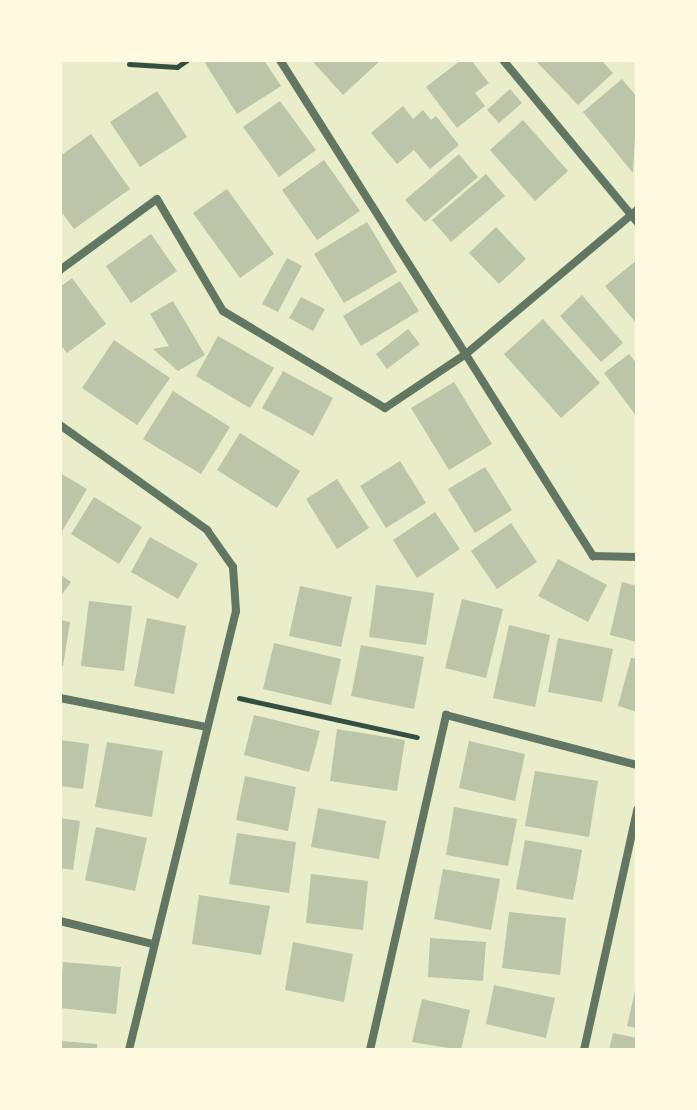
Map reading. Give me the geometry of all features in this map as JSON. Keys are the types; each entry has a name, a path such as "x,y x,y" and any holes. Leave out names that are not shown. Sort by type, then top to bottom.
{"street":[{"path":"280,60 593,556 637,557"},
{"path":"60,270 157,199 223,311 385,408 466,354 635,216 503,60"},
{"path":"60,425 207,530 233,567 236,611 129,1050"},
{"path":"60,698 206,727"},
{"path":"370,1050 446,715 637,765"},
{"path":"584,1050 637,810"},
{"path":"60,921 153,944"}],"path":[{"path":"129,64 177,67 187,60"},
{"path":"215,693 440,742"}],"building":[{"path":"210,60 264,60 281,86 237,114 205,63"},
{"path":"317,60 381,60 343,95 314,63"},
{"path":"461,60 471,60 489,83 475,93 485,106 457,128 426,87"},
{"path":"535,60 601,60 613,73 578,105"},
{"path":"622,79 637,97 633,173 583,112"},
{"path":"510,89 522,103 499,123 487,110"},
{"path":"157,91 187,137 140,167 110,122"},
{"path":"280,101 316,150 279,177 243,127"},
{"path":"403,106 413,119 423,110 431,120 436,116 459,145 430,169 414,150 397,164 371,133"},
{"path":"523,120 568,171 535,201 490,150"},
{"path":"91,134 130,189 74,229 60,210 60,156"},
{"path":"459,154 478,177 425,222 405,200"},
{"path":"324,160 360,211 317,240 282,190"},
{"path":"486,174 505,196 451,242 432,220"},
{"path":"227,189 274,254 240,278 193,213"},
{"path":"367,222 397,272 344,303 314,254"},
{"path":"496,227 526,259 499,284 469,253"},
{"path":"151,234 177,271 131,303 106,266"},
{"path":"287,258 302,266 278,312 262,304"},
{"path":"637,260 637,324 605,286"},
{"path":"72,278 106,324 67,353 60,344 60,287"},
{"path":"400,281 419,311 361,346 343,316"},
{"path":"582,295 623,343 601,362 560,316"},
{"path":"301,297 325,309 313,331 289,318"},
{"path":"173,301 205,355 178,371 153,349 169,346 150,314"},
{"path":"543,319 600,383 561,418 504,354"},
{"path":"408,329 420,344 387,369 376,354"},
{"path":"218,336 274,368 250,408 196,376"},
{"path":"114,340 170,378 137,425 82,388"},
{"path":"629,354 637,364 637,417 604,373"},
{"path":"283,371 333,398 313,436 262,408"},
{"path":"454,382 492,444 449,470 411,408"},
{"path":"173,391 230,427 201,474 143,439"},
{"path":"240,433 300,471 277,508 217,470"},
{"path":"400,461 426,503 386,528 360,486"},
{"path":"485,467 512,510 475,533 448,489"},
{"path":"60,473 87,489 60,535"},
{"path":"337,479 369,528 337,549 306,499"},
{"path":"94,497 142,527 119,564 71,534"},
{"path":"435,512 460,549 417,578 393,540"},
{"path":"511,523 537,562 497,589 471,551"},
{"path":"150,537 198,564 178,599 131,572"},
{"path":"558,559 607,585 588,622 538,596"},
{"path":"60,574 71,582 60,597"},
{"path":"622,582 637,586 637,642 610,635"},
{"path":"376,585 434,593 426,645 369,637"},
{"path":"300,586 352,597 341,647 289,636"},
{"path":"462,599 503,609 486,678 445,668"},
{"path":"89,601 132,606 124,671 81,666"},
{"path":"147,618 186,626 174,694 134,686"},
{"path":"60,620 70,622 63,666 60,665"},
{"path":"509,625 550,635 535,707 493,698"},
{"path":"558,638 613,649 602,702 548,692"},
{"path":"274,643 341,659 331,705 263,689"},
{"path":"361,645 424,657 414,709 351,696"},
{"path":"631,658 637,659 637,712 618,706"},
{"path":"254,715 320,731 309,772 244,755"},
{"path":"337,729 405,740 397,791 330,781"},
{"path":"60,740 89,744 83,789 60,786"},
{"path":"469,741 525,754 515,801 459,788"},
{"path":"107,742 163,751 152,817 95,807"},
{"path":"535,771 598,781 589,837 525,826"},
{"path":"245,776 296,787 288,831 236,820"},
{"path":"454,807 517,819 508,866 446,855"},
{"path":"318,808 386,821 379,859 311,847"},
{"path":"60,818 80,821 73,870 60,868"},
{"path":"96,827 147,838 135,891 85,880"},
{"path":"237,833 296,842 289,893 229,884"},
{"path":"525,840 582,850 573,900 516,889"},
{"path":"443,869 500,879 491,930 434,919"},
{"path":"311,874 368,881 363,930 306,923"},
{"path":"199,895 270,906 261,955 192,944"},
{"path":"509,912 566,918 560,975 502,968"},
{"path":"430,938 486,942 483,981 428,977"},
{"path":"293,942 353,954 344,1002 285,990"},
{"path":"63,962 121,967 116,1014 60,1008"},
{"path":"494,985 555,998 546,1038 486,1024"},
{"path":"637,987 637,1028 627,1026"},
{"path":"422,999 470,1010 461,1050 412,1042"},
{"path":"613,1033 637,1038 637,1050 609,1050"},
{"path":"60,1041 97,1044 97,1050 60,1050"}]}
